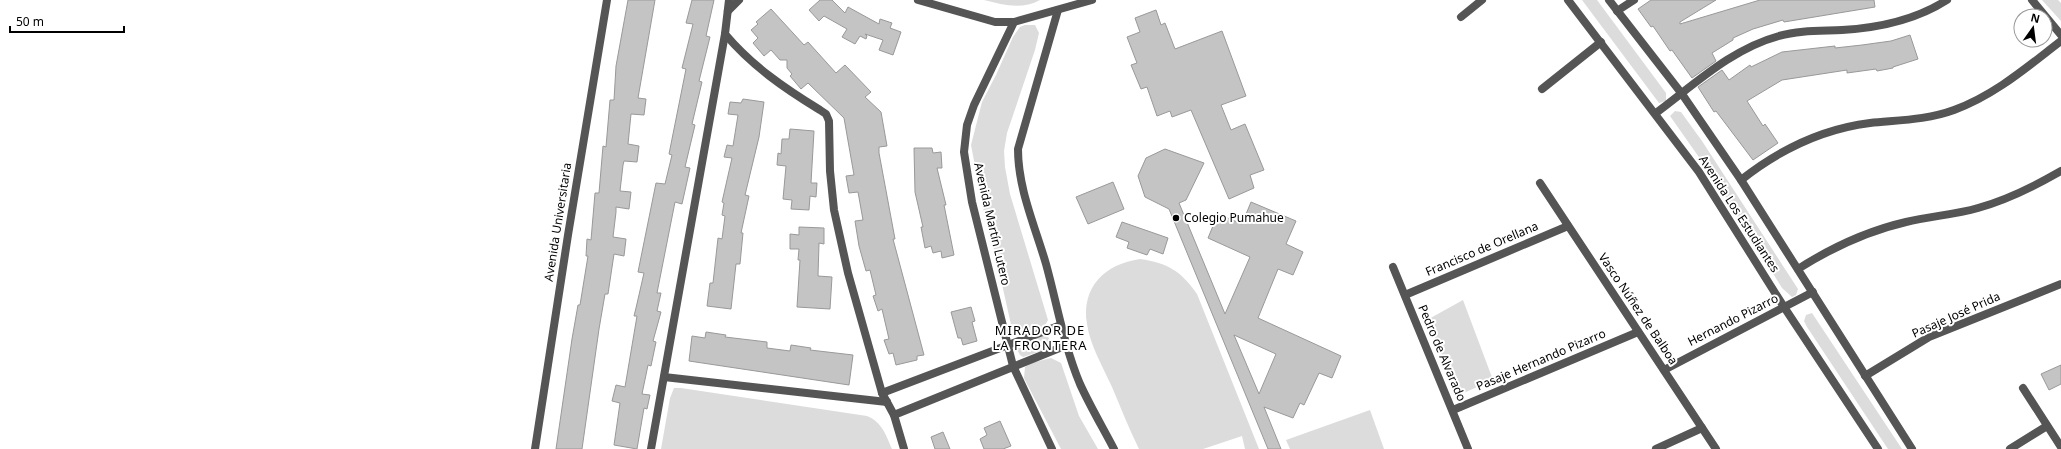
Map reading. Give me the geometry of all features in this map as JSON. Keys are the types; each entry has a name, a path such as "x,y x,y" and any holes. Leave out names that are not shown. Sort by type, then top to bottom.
{"street":[{"name":"Avenida Universitaria","path":"536,449 568,235 607,0"},
{"path":"651,449 725,34 729,0"},
{"path":"728,11 739,0"},
{"path":"918,0 988,20 1014,22 1092,0"},
{"path":"1461,17 1482,0"},
{"name":"Avenida Los Estudiantes","path":"1568,0 1656,113 1699,172 1784,307 1878,449"},
{"name":"Avenida Los Estudiantes","path":"1609,0 1682,94 1741,180 1912,449"},
{"path":"1617,11 1634,0"},
{"path":"1656,113 1737,53 1779,36 1890,24 1926,12 1946,0"},
{"path":"2032,0 2061,35"},
{"path":"1058,10 1018,149 1018,165 1023,189 1046,264 1060,325 1080,384 1114,449"},
{"name":"Avenida Martín Lutero","path":"1014,22 974,105 967,125 964,152 972,202 1013,366 1052,449"},
{"path":"725,34 741,53 764,74 826,114 829,121 830,171 834,210 848,273 882,393 894,415 904,449"},
{"path":"1741,180 1773,156 1828,132 1870,123 1914,120 1935,116 1973,102 2007,83 2061,41"},
{"path":"1542,89 1601,42"},
{"path":"1798,269 1816,257 1858,237 1906,222 1956,214 1979,208 2024,191 2061,171"},
{"name":"Vasco Núñez de Balboa","path":"1540,183 1716,449"},
{"name":"Francisco de Orellana","path":"1405,295 1568,226"},
{"name":"Pedro de Alvarado","path":"1393,267 1468,449"},
{"name":"Pasaje José Prida","path":"1865,376 1928,337 2061,284"},
{"name":"Hernando Pizarro","path":"1664,370 1813,292"},
{"path":"882,393 1060,325"},
{"name":"Pasaje Hernando Pizarro","path":"1453,410 1638,332"},
{"path":"894,415 1067,345"},
{"path":"664,378 886,402"},
{"path":"2023,388 2061,448"},
{"path":"2010,449 2047,426"},
{"path":"1656,449 1702,428"}],"shaded area":[{"path":"984,0 1040,0 1026,5 1012,6"},
{"path":"1582,0 1597,0 1666,93 1666,101 1659,103"},
{"path":"2042,0 2058,0 2061,3 2061,21 2053,12 2053,8 2049,8"},
{"path":"1025,25 1035,25 1039,33 1035,50 1007,133 1004,151 1005,167 1010,194 1048,320 1044,327 1028,334 1019,334 1012,329 995,253 986,223 971,145 982,102 1013,37 1020,27"},
{"path":"1675,111 1681,112 1702,141 1798,289 1796,295 1792,297 1782,288 1715,180 1670,116"},
{"path":"1140,259 1158,263 1173,269 1185,279 1197,294 1259,449 1245,449 1242,436 1203,449 1139,449 1094,348 1087,324 1086,311 1092,288 1106,272 1116,266"},
{"path":"1463,300 1493,380 1459,395 1427,320"},
{"path":"1812,313 1902,449 1888,449 1807,327 1804,321 1806,315"},
{"path":"1045,335 1049,338 1050,348 1023,357 1020,355 1015,346"},
{"path":"1051,358 1061,363 1079,416 1098,449 1061,449 1027,384 1024,378 1025,367 1031,363"},
{"path":"674,388 867,416 880,425 892,449 661,449 670,398"},
{"path":"1370,410 1384,449 1290,449 1286,440"}],"building":[{"path":"628,0 655,0 638,98 646,99 644,115 631,114 628,144 639,146 637,162 624,161 623,165 620,191 631,192 629,209 616,207 613,237 626,239 624,256 614,254 608,294 605,294 582,449 556,449 572,339 578,305 580,305 588,256 586,256 587,239 591,240 595,193 599,193 603,146 606,147 610,100 614,100 616,66"},
{"path":"692,0 714,0 706,36 710,37 699,81 702,82 692,124 695,125 685,167 690,168 682,204 675,202 657,293 661,293 657,311 661,312 653,341 656,342 651,366 648,365 642,394 650,395 647,409 644,408 637,449 614,445 620,403 612,401 616,385 625,387 637,316 634,316 644,273 638,272 656,183 665,184 672,155 669,154 686,69 682,68 693,24 686,23"},
{"path":"820,0 832,0 845,13 848,7 879,24 880,19 892,23 890,28 901,32 893,55 879,50 883,40 865,34 867,36 866,39 860,36 855,44 842,37 847,29 824,16 819,21 809,10"},
{"path":"1651,0 1716,0 1680,22 1680,24 1760,0 1874,0 1875,7 1784,22 1783,20 1753,29 1733,38 1733,40 1712,53 1716,61 1692,78 1672,50 1670,51 1653,26 1651,27 1638,9"},
{"path":"771,9 804,45 808,42 836,73 845,65 871,92 865,97 881,112 887,146 879,147 879,153 895,239 893,239 924,355 917,356 917,360 896,365 893,353 889,354 884,340 889,339 882,309 878,311 873,296 876,295 870,270 866,271 859,246 855,221 863,220 858,192 849,193 846,176 854,175 844,118 808,83 801,89 790,76 792,74 787,68 787,60 780,60 771,50 764,56 753,43 758,38 751,30 758,24 756,22"},
{"path":"1156,10 1161,25 1165,23 1175,49 1222,31 1246,96 1221,105 1231,130 1245,124 1264,170 1250,175 1254,188 1229,199 1191,110 1172,117 1170,111 1157,116 1147,87 1141,89 1131,65 1137,63 1127,37 1140,32 1135,18"},
{"path":"1910,35 1918,59 1893,68 1877,71 1876,69 1847,73 1847,70 1782,80 1747,101 1763,126 1765,124 1778,143 1753,160 1716,111 1714,112 1698,87 1722,70 1729,80 1750,65 1751,67 1782,52 1835,46 1835,48 1862,45 1891,41"},
{"path":"743,99 764,102 759,137 745,195 749,196 741,233 743,233 740,264 736,264 731,309 707,306 710,283 713,283 718,238 722,239 725,216 722,215 724,203 722,202 732,158 724,157 727,145 733,146 738,115 728,114 730,102 741,103"},
{"path":"790,129 814,131 811,183 817,183 816,197 810,196 809,210 791,209 792,200 783,199 786,166 777,165 778,153 781,154 782,139 789,139"},
{"path":"914,148 932,148 933,153 941,152 942,168 937,168 946,205 944,205 954,255 942,258 941,251 933,253 931,246 925,248 921,227 923,227 915,192"},
{"path":"1165,149 1204,163 1186,200 1179,203 1225,314 1250,257 1208,238 1218,214 1242,224 1251,202 1296,221 1286,244 1303,252 1293,275 1278,269 1258,318 1341,356 1332,378 1319,373 1304,405 1300,403 1293,418 1264,407 1281,449 1268,449 1169,209 1145,197 1138,176 1146,158","holes":["1234,335 1276,354 1259,394"]},
{"path":"1113,182 1124,209 1088,224 1076,197"},
{"path":"1122,222 1168,238 1163,254 1150,249 1147,255 1127,248 1129,242 1116,237"},
{"path":"799,227 824,228 824,244 819,243 818,276 832,277 830,309 797,307 800,260 798,260 799,249 790,249 790,234 799,235"},
{"path":"971,307 975,321 972,322 977,341 963,345 961,338 958,338 951,312"},
{"path":"706,332 726,335 725,337 767,342 767,348 790,351 791,345 811,348 810,350 853,355 849,385 689,361 692,336 705,338"},
{"path":"2061,365 2061,384 2049,390 2041,374"},
{"path":"1000,421 1011,446 1003,449 984,449 980,439 987,435 984,428"},
{"path":"943,432 950,449 935,449 931,437"}],"place":[{"name":"Colegio Pumahue","path":"1176,218"}],"district":[{"name":"MIRADOR DE LA FRONTERA","path":"1040,338"}]}
